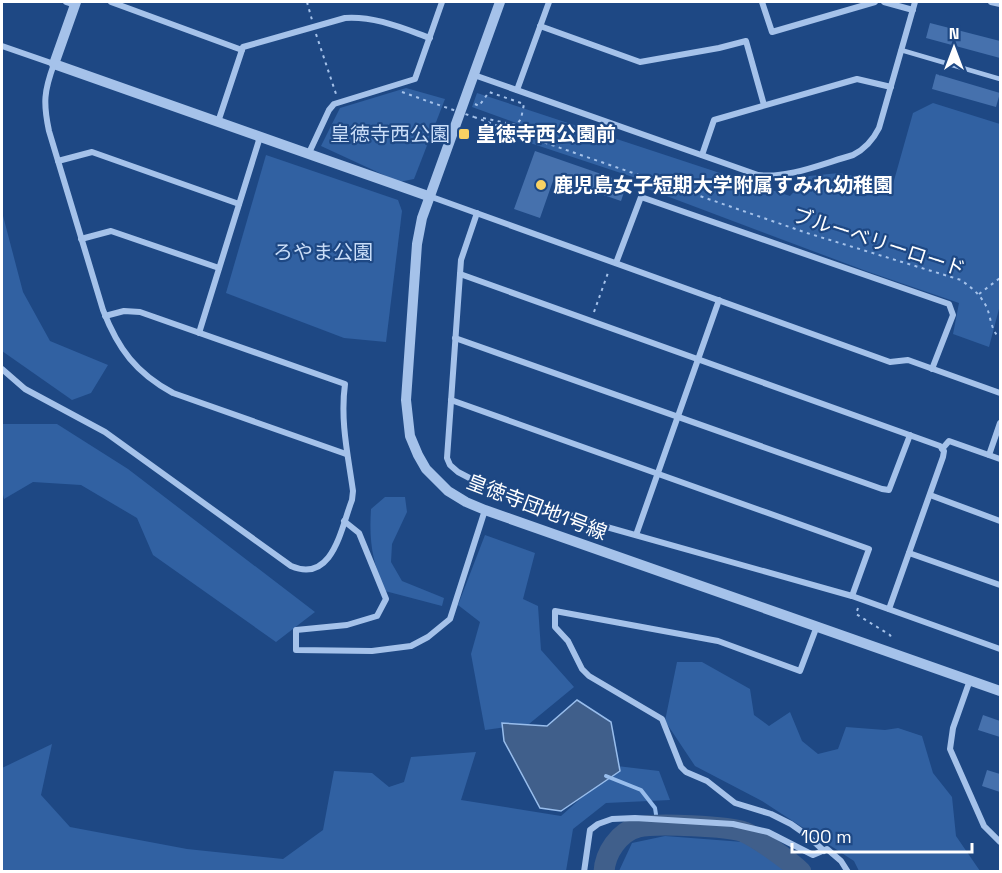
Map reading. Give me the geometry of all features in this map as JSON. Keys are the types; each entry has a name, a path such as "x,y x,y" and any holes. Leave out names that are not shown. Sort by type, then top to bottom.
{"street":[{"path":"111,2 242,50"},
{"path":"308,155 334,104 416,79 442,2"},
{"name":"皇徳寺団地1号線","path":"500,2 429,196 417,244 405,400 407,421 417,455 426,470 448,491 485,510 1000,691"},
{"path":"517,90 549,2"},
{"path":"762,2 772,32 875,2"},
{"path":"884,2 913,10"},
{"path":"474,75 766,176 792,172 853,155 862,150 879,128 915,2"},
{"path":"991,2 1000,4"},
{"path":"72,3 45,88 44,102 49,131 105,316 121,349 133,364 173,393 346,454"},
{"path":"218,122 243,47 345,18 362,17 377,19 430,38"},
{"path":"540,26 640,62 746,41 764,105"},
{"path":"2,46 477,213 890,362 908,360 1000,393"},
{"path":"702,155 714,120 856,79 891,87"},
{"path":"199,333 260,137"},
{"path":"58,161 92,152 239,204"},
{"path":"614,263 641,197 949,304 953,315 933,369"},
{"path":"477,213 461,260 455,338 447,459 458,472 481,484 636,535 852,596 1000,649"},
{"path":"81,239 111,231 219,268"},
{"path":"460,274 940,446 944,457 889,609"},
{"path":"636,535 719,300"},
{"path":"2,369 25,389 105,432 291,566 308,571 325,564 331,555 352,500 353,491 346,454 342,405 345,384 140,312 124,311 105,316"},
{"path":"455,338 889,490 909,435"},
{"path":"451,400 869,549 852,596"},
{"path":"989,455 1000,423"},
{"path":"942,449 950,441 1000,459"},
{"path":"930,495 1000,521"},
{"path":"344,521 358,533 386,599 376,616 347,625 296,630 296,650 372,651 411,646 429,637 450,619 485,510"},
{"path":"909,553 1000,585"},
{"path":"817,626 800,671 718,641 555,611 555,627 568,641 582,669 589,676 662,719 681,768 707,781 735,803 771,814 791,824 824,850 827,849 841,861 848,872"},
{"path":"970,680 953,728 950,749 984,826 1000,842"},
{"path":"584,872 590,830 612,819 635,818 733,824 768,832 813,855 824,850"}],"lane":[{"path":"902,50 1000,79"}],"path":[{"path":"307,2 339,102"},
{"path":"474,117 516,125 524,104 489,92 479,106 475,104"},
{"name":"ブルーベリーロード","path":"415,97 807,232 961,280 979,294 993,328 1000,338"},
{"path":"591,321 614,263"},
{"path":"979,294 1000,278"},
{"path":"861,603 856,614 890,635 892,639"}],"green space":[{"name":"皇徳寺西公園","path":"406,88 445,99 414,179 399,182 321,146 340,108"},
{"path":"477,93 790,196 809,176 839,173 893,184 913,113 933,103 1000,124 1000,305 989,347 953,334 959,303 866,271 648,189 648,182 515,138 519,124 472,107"},
{"name":"ろやま公園","path":"266,155 398,200 402,211 386,342 344,338 226,293"},
{"path":"2,212 23,292 50,341 108,365 91,393 72,400 2,351"},
{"path":"2,424 57,424 128,469 315,612 276,642 153,555 137,518 81,485 33,482 4,499"},
{"path":"385,497 405,497 407,512 392,544 391,562 402,581 444,598 442,606 385,591 374,560 370,520 371,509"},
{"path":"485,535 535,553 523,599 538,606 541,650 574,687 529,724 485,730 471,654 480,622 458,605"},
{"path":"677,662 702,662 750,689 754,715 769,726 790,712 802,741 818,754 838,749 846,727 885,730 898,728 922,736 933,773 952,797 956,836 980,871 859,871 854,861 762,801 695,766 665,721"},
{"path":"52,744 41,795 70,827 187,849 283,859 323,830 334,771 372,773 389,787 404,782 411,757 476,752 461,800 561,816 617,766 659,771 670,800 606,803 573,829 566,871 2,872 2,768"},
{"path":"665,836 743,842 789,871 619,871 632,843"}],"shaded area":[{"path":"577,700 611,722 620,771 561,811 540,808 504,741 502,723 547,726"}],"building":[{"path":"930,23 1000,41 1000,58 926,38"},
{"path":"936,74 1000,93 996,107 932,89"},
{"path":"535,151 627,183 621,201 554,178 540,218 514,209"},
{"path":"983,715 1000,721 1000,737 978,730"},
{"path":"987,770 1000,774 1000,792 982,786"}],"waterway":[{"path":"606,776 641,790 655,808 658,827"},
{"path":"604,872 610,851 625,833 638,827 675,825 724,828 744,832 774,850 801,872"}],"place":[{"name":"皇徳寺西公園前","path":"464,134"},
{"name":"鹿児島女子短期大学附属すみれ幼稚園","path":"541,185"}]}
